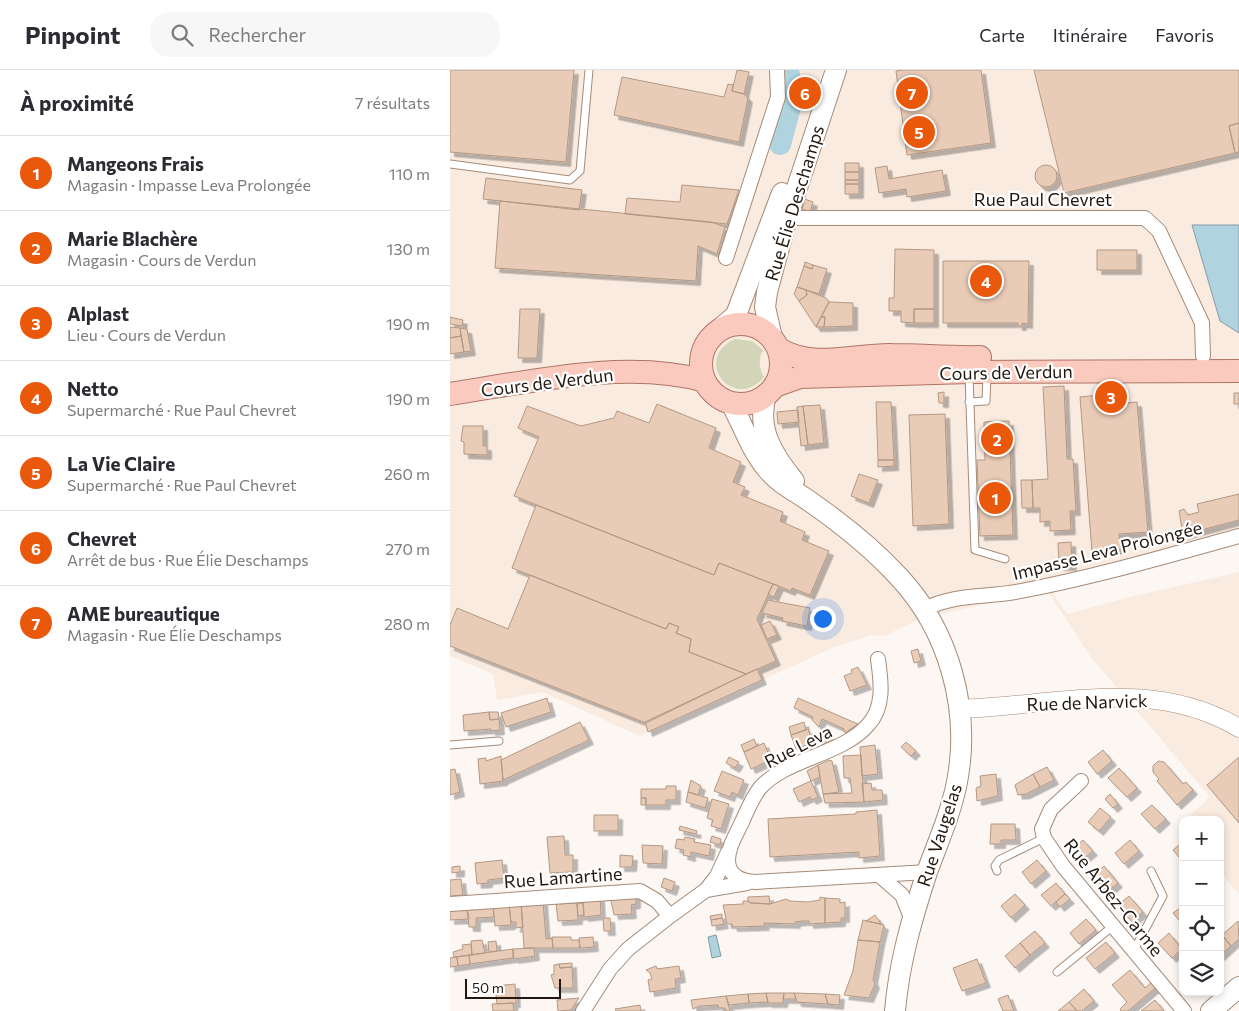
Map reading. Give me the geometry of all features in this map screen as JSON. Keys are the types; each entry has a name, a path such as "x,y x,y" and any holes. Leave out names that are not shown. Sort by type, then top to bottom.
{"main road":[{"name":"Rue Élie Deschamps","path":"722,327 736,315 775,213 822,70"},
{"name":"Rue Élie Deschamps","path":"775,344 765,307 788,218 836,70"},
{"path":"736,323 750,324 762,329 775,344 782,362 780,375 770,391 756,401 744,404 731,403 719,398 705,381 700,364 703,349 711,336 722,327 736,323"},
{"name":"Cours de Verdun","path":"775,344 802,359 841,360 890,354 961,358 1239,356"},
{"name":"Cours de Verdun","path":"645,371 680,360 703,349"},
{"name":"Cours de Verdun","path":"770,391 800,377 978,372 1239,370"},
{"name":"Cours de Verdun","path":"450,394 583,375 645,371 683,375 705,381"},
{"name":"Rue Vaugelas","path":"770,391 763,408 762,423 769,446 782,466 811,502"},
{"name":"Rue Vaugelas","path":"731,403 758,456 768,470 783,484 811,502 886,563 932,624 953,673 959,709 961,746 957,782 912,920 900,969 895,1011"},
{"path":"1211,1011 1239,987"}],"street":[{"path":"726,258 778,97 777,70"},
{"name":"Rue Paul Chevret","path":"788,218 1145,218 1159,231 1202,322 1203,356"},
{"name":"Impasse Leva Prolongée","path":"932,624 952,598 1019,592 1112,571 1239,536"},
{"name":"Rue Leva","path":"706,890 717,876 749,807 760,788 772,777 850,740 870,724 879,702 881,686 878,659"},
{"name":"Rue de Narvick","path":"959,709 1108,698 1149,698 1207,711 1239,728"},
{"name":"Rue Arbez-Carme","path":"1081,780 1051,808 1042,829 1044,838 1053,853 1184,1011"},
{"path":"728,851 728,864 737,878 743,882 928,872"},
{"path":"879,875 902,895 912,920"},
{"path":"582,1011 610,968 628,949 670,916 706,890 755,882"},
{"name":"Rue Lamartine","path":"450,904 640,890 658,901 670,916"}],"lane":[{"path":"450,164 570,180 580,171 589,70"},
{"path":"969,402 986,401 978,372"},
{"path":"978,372 969,402 975,550 1005,559"},
{"path":"450,745 499,741"},
{"path":"997,871 995,866 999,860 1044,838"},
{"path":"1134,951 1163,896 1151,871"},
{"path":"1057,972 1113,926"}],"shaded area":[{"path":"450,70 1239,70 1239,542 1051,590 1067,614 1126,598 1239,572 1239,894 1224,877 1224,816 1189,816 1210,797 1090,656 1047,590 920,619 884,636 872,635 832,648 639,736 543,692 497,700 493,674 450,656"}],"green space":[{"path":"735,339 752,341 763,350 760,364 764,377 752,387 741,389 730,386 722,379 717,369 717,358 722,348"}],"water":[{"path":"1192,225 1239,225 1239,333 1220,321"},
{"path":"716,935 721,956 712,958 708,937"}],"building":[{"path":"450,70 574,70 566,162 450,152"},
{"path":"737,70 749,72 744,94 732,91"},
{"path":"981,70 991,143 907,155 896,71"},
{"path":"1034,70 1239,70 1239,123 1229,126 1235,153 1064,193"},
{"path":"622,77 724,97 728,84 733,85 732,91 744,94 748,98 739,142 614,115"},
{"path":"1239,123 1239,152 1235,153 1229,126"},
{"path":"845,163 859,163 859,172 845,172"},
{"path":"1046,165 1054,168 1057,176 1054,184 1046,187 1038,184 1035,176 1038,168"},
{"path":"887,166 889,179 942,170 946,191 907,197 906,189 879,193 875,168"},
{"path":"845,172 859,172 859,180 845,180"},
{"path":"486,178 582,190 579,210 483,199"},
{"path":"845,180 859,180 859,184 845,184"},
{"path":"845,184 859,184 859,194 845,194"},
{"path":"682,185 739,190 727,224 625,214 627,198 680,202"},
{"path":"805,199 813,202 810,212 802,209"},
{"path":"500,201 711,222 725,227 717,254 698,246 696,281 495,268"},
{"path":"895,249 934,250 934,309 914,309 914,323 901,322 901,311 889,311 889,298 894,298"},
{"path":"1097,250 1137,250 1137,270 1097,270"},
{"path":"943,261 1029,261 1028,324 1022,323 1022,326 1018,326 1018,323 943,323"},
{"path":"805,262 813,265 812,269 804,266"},
{"path":"813,265 827,269 819,294 797,287 804,266 812,269"},
{"path":"797,287 806,290 807,295 799,301 794,294"},
{"path":"806,290 826,298 829,302 816,327 799,301 807,295"},
{"path":"829,302 853,303 853,326 824,327 825,317 821,317"},
{"path":"520,309 540,309 537,358 518,358"},
{"path":"914,309 934,309 934,323 914,323"},
{"path":"450,317 463,320 462,326 450,324"},
{"path":"821,317 825,317 824,327 816,327"},
{"path":"450,327 460,328 461,336 450,338"},
{"path":"460,328 467,329 471,351 464,352"},
{"path":"461,336 464,352 450,354 450,338"},
{"path":"1064,386 1067,459 1073,459 1076,511 1070,511 1071,530 1050,531 1050,521 1040,522 1040,508 1033,508 1032,480 1048,479 1043,387"},
{"path":"944,392 944,403 939,403 938,393"},
{"path":"1107,392 1113,392 1114,401 1108,401"},
{"path":"1234,393 1239,393 1239,404 1234,404"},
{"path":"1100,395 1101,405 1137,402 1148,532 1119,534 1121,549 1092,552 1080,397"},
{"path":"876,402 891,402 894,460 878,460"},
{"path":"657,404 716,428 709,448 741,462 733,482 745,487 741,495 783,512 780,521 805,532 802,540 829,551 810,595 792,588 791,591 719,563 714,575 514,496 539,437 518,428 527,406 581,426 614,418 617,411 649,423"},
{"path":"820,405 824,443 808,445 803,406"},
{"path":"803,406 808,445 801,446 797,407"},
{"path":"798,410 799,422 778,424 777,412"},
{"path":"945,414 949,524 913,526 909,415"},
{"path":"1009,421 1013,535 980,536 977,460 985,460 984,422"},
{"path":"463,426 483,426 483,446 487,446 487,455 464,454 464,442 461,441"},
{"path":"878,460 894,460 894,466 878,467"},
{"path":"859,474 878,480 869,503 851,496"},
{"path":"1021,480 1032,480 1033,508 1022,508"},
{"path":"1239,494 1239,520 1183,535 1179,511 1184,509 1188,515 1199,512 1197,504"},
{"path":"536,505 714,575 719,563 773,584 757,619 776,661 746,674 689,652 691,639 676,633 679,627 669,623 666,629 512,568"},
{"path":"1071,542 1072,566 1059,566 1058,543"},
{"path":"530,575 666,629 669,623 679,627 676,633 691,639 689,652 746,674 646,723 450,646 450,625 457,608 508,629"},
{"path":"773,584 779,586 774,597 768,594"},
{"path":"768,600 810,608 807,626 782,621 783,618 762,613"},
{"path":"770,621 777,635 767,639 761,625"},
{"path":"918,649 921,661 914,663 911,651"},
{"path":"858,667 867,685 850,691 844,676 852,673 851,670"},
{"path":"757,669 762,680 648,732 645,722"},
{"path":"547,698 551,712 506,727 501,713"},
{"path":"798,698 858,724 845,733 844,729 822,719 819,727 812,720 813,717 794,708"},
{"path":"489,712 498,712 499,719 490,720"},
{"path":"489,712 490,720 499,719 500,730 464,731 463,715"},
{"path":"580,722 589,740 503,780 501,760"},
{"path":"804,722 806,730 791,735 789,727"},
{"path":"808,729 813,743 796,749 791,735"},
{"path":"827,732 831,740 822,745 818,736"},
{"path":"754,739 757,746 744,752 741,745"},
{"path":"906,742 916,751 911,756 901,747"},
{"path":"764,743 771,760 751,769 744,752"},
{"path":"875,745 878,774 862,776 860,747"},
{"path":"1103,750 1112,761 1097,774 1088,762"},
{"path":"861,755 864,802 825,803 823,794 852,793 850,778 844,778 843,756"},
{"path":"501,756 503,781 480,784 478,759 486,758 486,761"},
{"path":"729,757 739,762 735,768 726,763"},
{"path":"1239,757 1239,823 1207,785"},
{"path":"829,760 832,761 839,792 823,794 818,765"},
{"path":"1158,761 1164,762 1183,784 1186,782 1193,790 1177,805 1157,781 1159,779 1153,772 1153,766"},
{"path":"818,765 820,777 811,781 807,771"},
{"path":"1047,767 1054,780 1040,787 1033,774"},
{"path":"1119,768 1137,788 1127,797 1108,778"},
{"path":"455,769 460,792 450,795 450,770"},
{"path":"722,771 744,780 738,795 732,792 730,797 714,791"},
{"path":"996,774 998,796 977,801 976,788 981,786 980,776"},
{"path":"1033,774 1040,787 1026,794 1018,795 1015,785"},
{"path":"691,780 701,786 698,795 688,792"},
{"path":"811,781 818,797 812,800 810,797 799,802 793,789"},
{"path":"871,783 872,790 882,790 883,800 864,802 862,784"},
{"path":"666,786 676,786 676,800 666,800 666,805 646,805 646,798 641,798 641,789 666,789"},
{"path":"688,792 708,798 705,808 686,802"},
{"path":"1110,794 1118,804 1113,808 1105,799"},
{"path":"641,798 646,798 646,805 641,805"},
{"path":"712,799 729,804 721,829 711,826 713,820 707,818"},
{"path":"1152,805 1166,819 1155,829 1141,814"},
{"path":"1100,808 1111,817 1099,831 1088,822"},
{"path":"877,810 880,856 859,858 859,852 770,857 768,819 856,814 856,812"},
{"path":"594,815 618,815 618,831 594,831"},
{"path":"991,824 1015,824 1016,840 1001,840 1001,844 990,844"},
{"path":"680,826 697,831 696,834 679,830"},
{"path":"564,836 565,855 573,855 573,872 550,873 547,837"},
{"path":"712,836 721,839 720,845 710,842"},
{"path":"685,837 695,839 694,842 711,845 709,856 691,852 691,857 683,855 684,850 675,848 677,839 684,840"},
{"path":"1083,840 1093,851 1081,861 1071,850"},
{"path":"1130,840 1139,851 1124,864 1115,853"},
{"path":"642,845 663,846 662,864 643,863"},
{"path":"1179,845 1179,857 1173,850"},
{"path":"620,855 633,856 632,867 620,867"},
{"path":"502,860 504,878 488,880 488,883 477,884 475,863"},
{"path":"1037,860 1046,871 1031,884 1022,872"},
{"path":"460,866 460,872 452,873 452,867"},
{"path":"1104,866 1118,883 1107,892 1093,876"},
{"path":"664,878 675,882 672,891 661,887"},
{"path":"461,879 463,895 450,896 450,880"},
{"path":"1056,883 1065,894 1051,906 1041,895"},
{"path":"636,894 636,904 631,905 632,914 614,915 610,896"},
{"path":"1015,894 1025,905 1011,918 1001,906"},
{"path":"1065,894 1070,899 1060,907 1056,902"},
{"path":"769,896 770,904 751,903 748,901 748,897"},
{"path":"1129,896 1143,912 1132,922 1118,905"},
{"path":"600,897 601,915 584,917 583,898"},
{"path":"820,897 825,898 825,923 809,924 809,921 802,921 795,922 796,924 764,923 765,926 733,927 732,924 727,924 723,905 743,904 743,901 770,904 786,899 808,902 820,900"},
{"path":"825,898 840,899 840,903 845,902 845,918 841,918 841,922 825,923"},
{"path":"543,901 546,939 552,938 553,948 524,948 521,903"},
{"path":"521,903 523,927 516,928 516,922 511,922 509,904"},
{"path":"577,903 578,920 558,921 556,904"},
{"path":"583,903 584,915 578,916 577,904"},
{"path":"509,904 511,925 495,926 493,905"},
{"path":"493,905 494,917 476,918 476,927 469,927 467,908"},
{"path":"467,908 469,919 450,920 450,909"},
{"path":"1179,909 1179,920 1173,913"},
{"path":"722,914 722,918 711,920 710,916"},
{"path":"875,915 881,924 866,921"},
{"path":"603,918 610,918 611,931 604,931"},
{"path":"722,918 724,924 712,926 711,920"},
{"path":"1086,919 1096,930 1079,944 1070,933"},
{"path":"863,920 884,925 880,942 858,940"},
{"path":"1238,921 1239,939 1231,946 1224,937 1224,933"},
{"path":"1035,931 1045,943 1030,955 1020,943"},
{"path":"1169,933 1179,945 1179,952 1172,958 1158,943"},
{"path":"552,937 571,937 571,940 579,940 580,948 553,948"},
{"path":"593,937 594,947 580,948 579,938"},
{"path":"1224,937 1231,946 1224,952"},
{"path":"482,940 485,953 472,955 471,941"},
{"path":"858,940 880,942 873,980 875,984 869,998 844,995 853,971"},
{"path":"496,941 497,951 489,952 488,942"},
{"path":"1106,942 1115,953 1095,969 1086,958"},
{"path":"1020,943 1030,955 1015,968 1005,956"},
{"path":"471,944 472,955 454,957 453,952 463,949 462,945"},
{"path":"534,948 535,956 514,959 513,949"},
{"path":"513,949 513,958 470,964 469,955"},
{"path":"469,955 470,964 458,966 457,957"},
{"path":"457,957 458,966 450,967 450,958"},
{"path":"977,959 986,983 962,991 953,968"},
{"path":"572,963 572,967 560,968 559,964"},
{"path":"559,964 560,968 572,967 573,988 555,988 551,975 554,974 554,965"},
{"path":"656,966 657,969 679,966 681,978 675,979 676,988 650,992 648,980 652,979 650,973 646,970"},
{"path":"1130,970 1145,988 1151,983 1155,988 1128,1011 1121,1011 1120,1009 1127,1002 1112,985"},
{"path":"515,984 516,1003 497,1004 495,986"},
{"path":"1084,989 1094,1001 1082,1011 1077,1011 1069,1002"},
{"path":"766,993 768,1002 749,1003 748,994"},
{"path":"766,993 784,993 783,1003 768,1003"},
{"path":"784,993 794,993 796,999 783,999"},
{"path":"794,993 825,994 828,1004 797,1002"},
{"path":"748,994 749,1003 729,1005 726,996"},
{"path":"825,994 840,995 839,1005 828,1004"},
{"path":"1008,995 1014,1011 1003,1011 998,999"},
{"path":"726,996 730,1011 726,1011 725,1008 719,1008 718,1005 699,1006 693,1009 691,1000"},
{"path":"579,998 571,1010 558,1011 557,1000"},
{"path":"1155,1000 1164,1011 1141,1011"},
{"path":"1069,1002 1077,1011 1058,1011"},
{"path":"513,1003 514,1011 493,1011 492,1004"},
{"path":"640,1005 641,1011 616,1011 615,1009"}],"waterway":[{"path":"780,144 793,96 788,70"}],"place":[{"name":"Chevret","path":"805,93"},
{"name":"AME bureautique","path":"912,93"},
{"name":"La Vie Claire","path":"919,132"},
{"name":"Netto","path":"986,281"},
{"name":"Alplast","path":"1111,397"},
{"name":"Marie Blachère","path":"997,439"},
{"name":"Mangeons Frais","path":"995,498"}]}
